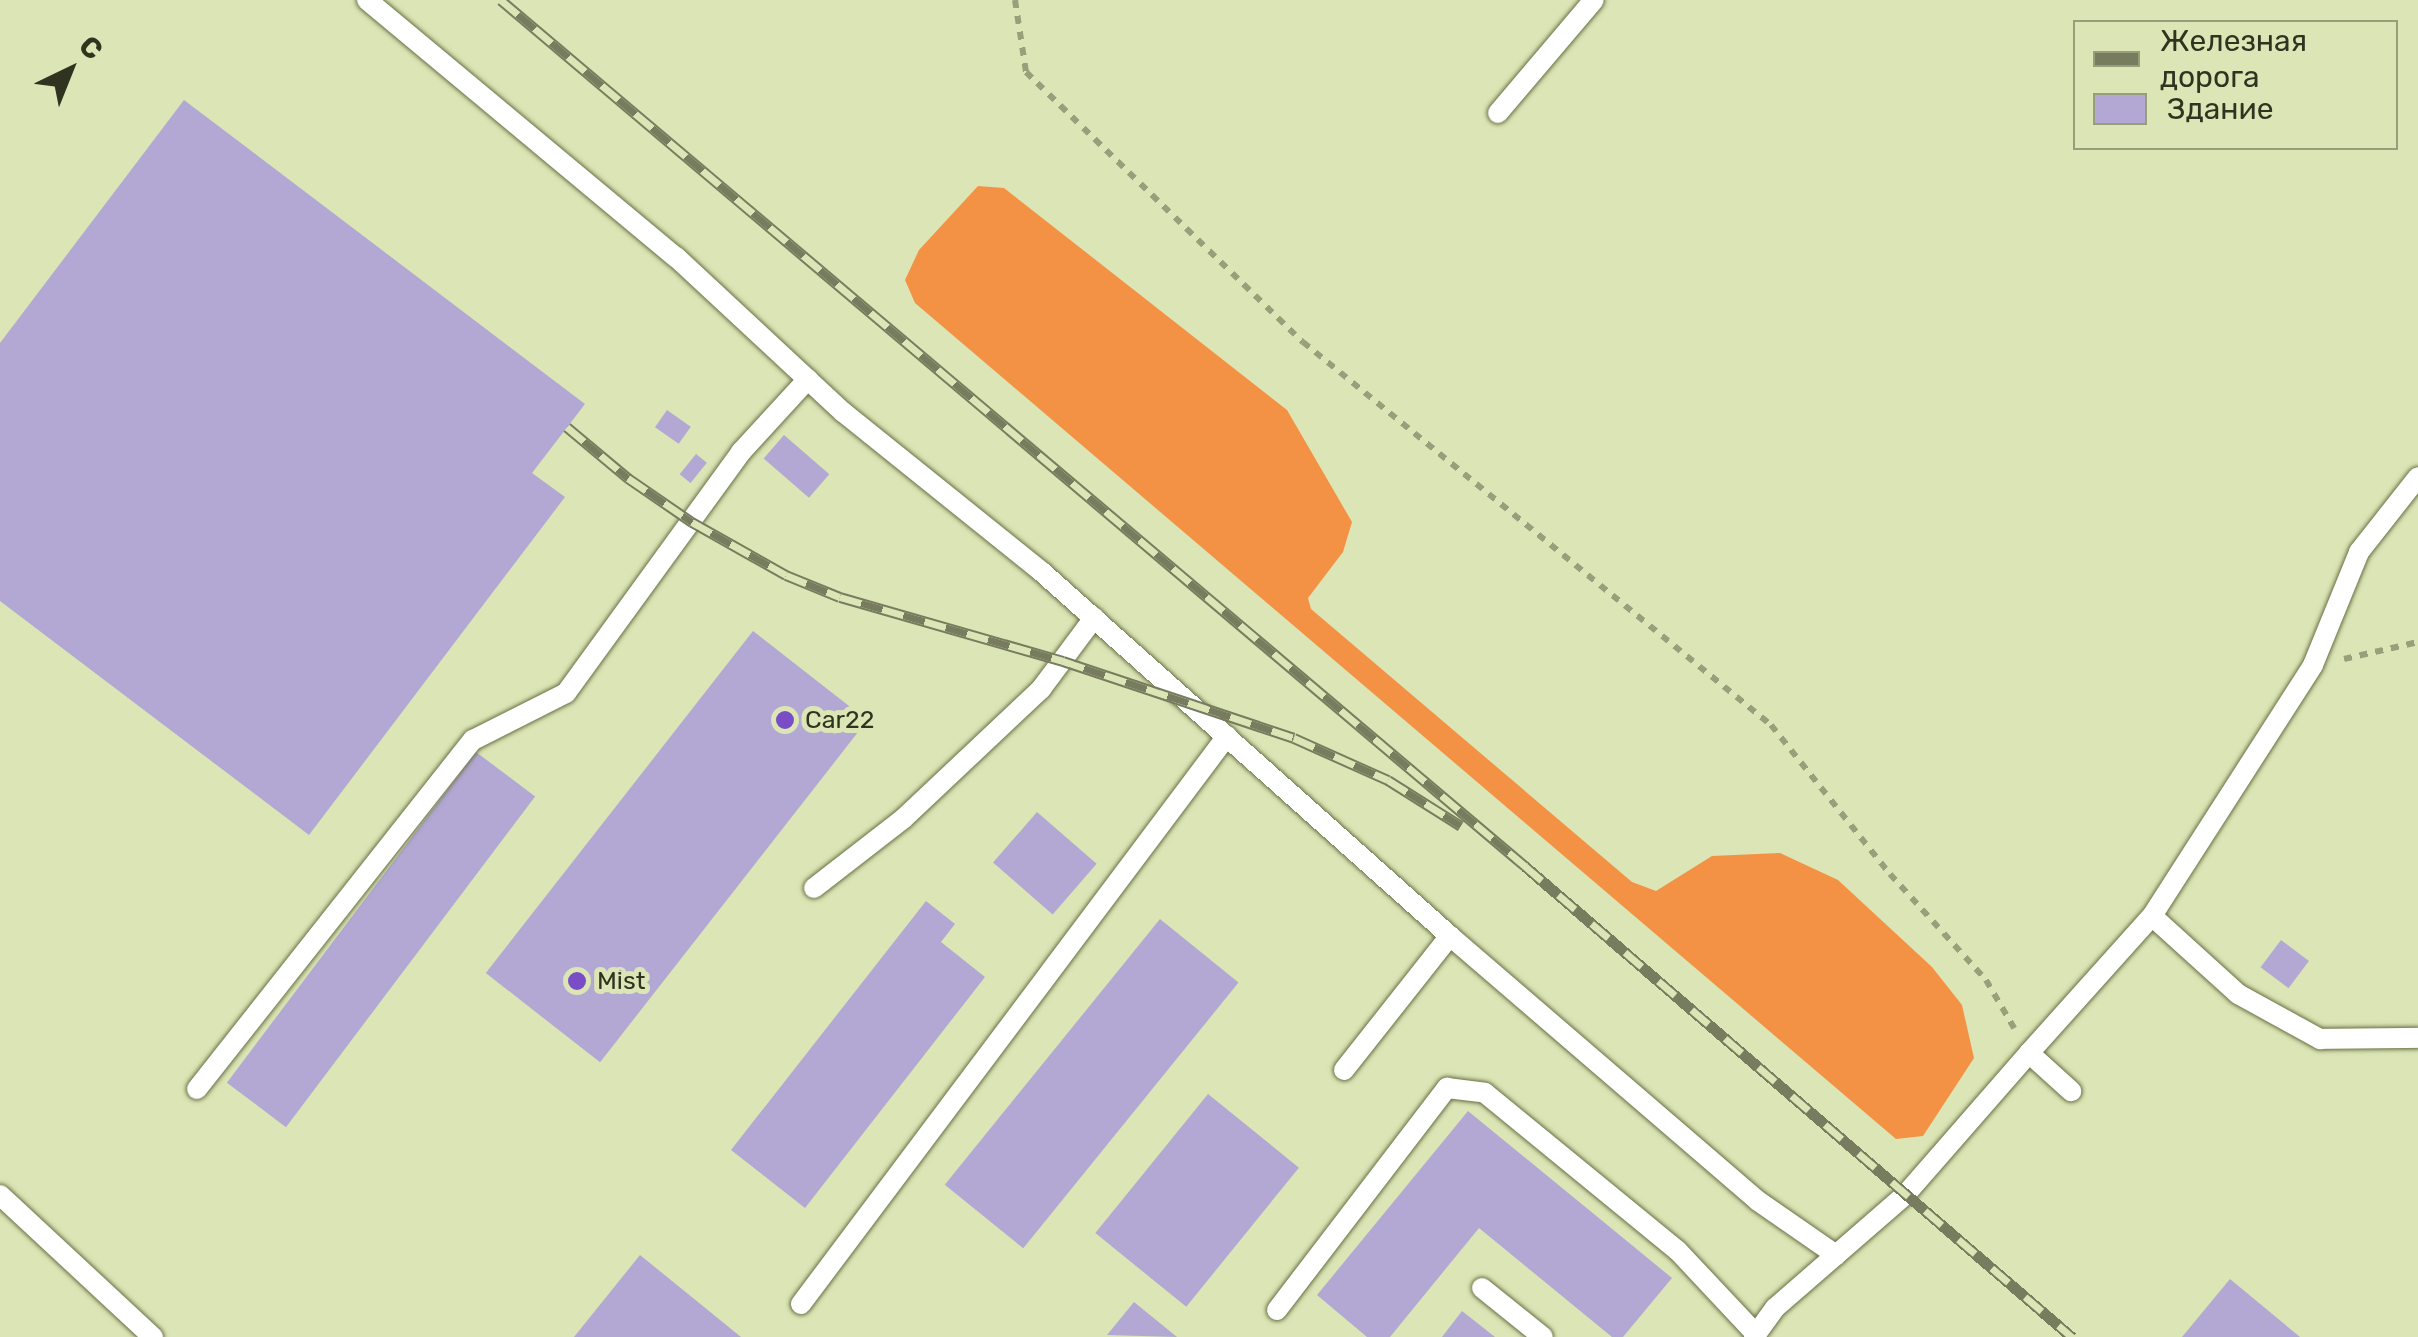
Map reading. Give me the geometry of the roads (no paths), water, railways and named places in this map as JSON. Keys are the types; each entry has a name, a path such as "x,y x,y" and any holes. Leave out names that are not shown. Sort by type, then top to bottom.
{"lane":[{"path":"367,0 676,256 808,380 1094,618 1450,936 1758,1201 1836,1256"},
{"path":"1498,113 1594,0"},
{"path":"197,1090 473,740 566,693 741,452 808,380"},
{"path":"1277,1310 1447,1088 1486,1093 1678,1250 1754,1336 1775,1308 1906,1194 2152,916 2313,666 2359,552 2418,477"},
{"path":"814,888 903,819 1041,689 1094,618"},
{"path":"801,1304 1227,736"},
{"path":"2152,916 2238,994 2320,1039 2418,1038"},
{"path":"1344,1070 1450,936"},
{"path":"2029,1053 2071,1091"},
{"path":"0,1195 153,1337"},
{"path":"1482,1288 1543,1337"}],"railway":[{"path":"501,0 1525,866 2072,1337"},
{"path":"567,427 628,478 692,522 786,575 840,597 1063,661 1294,738 1388,780 1461,826"}],"place":[{"name":"Car22","path":"785,720"},
{"name":"Mist","path":"577,981"}]}
